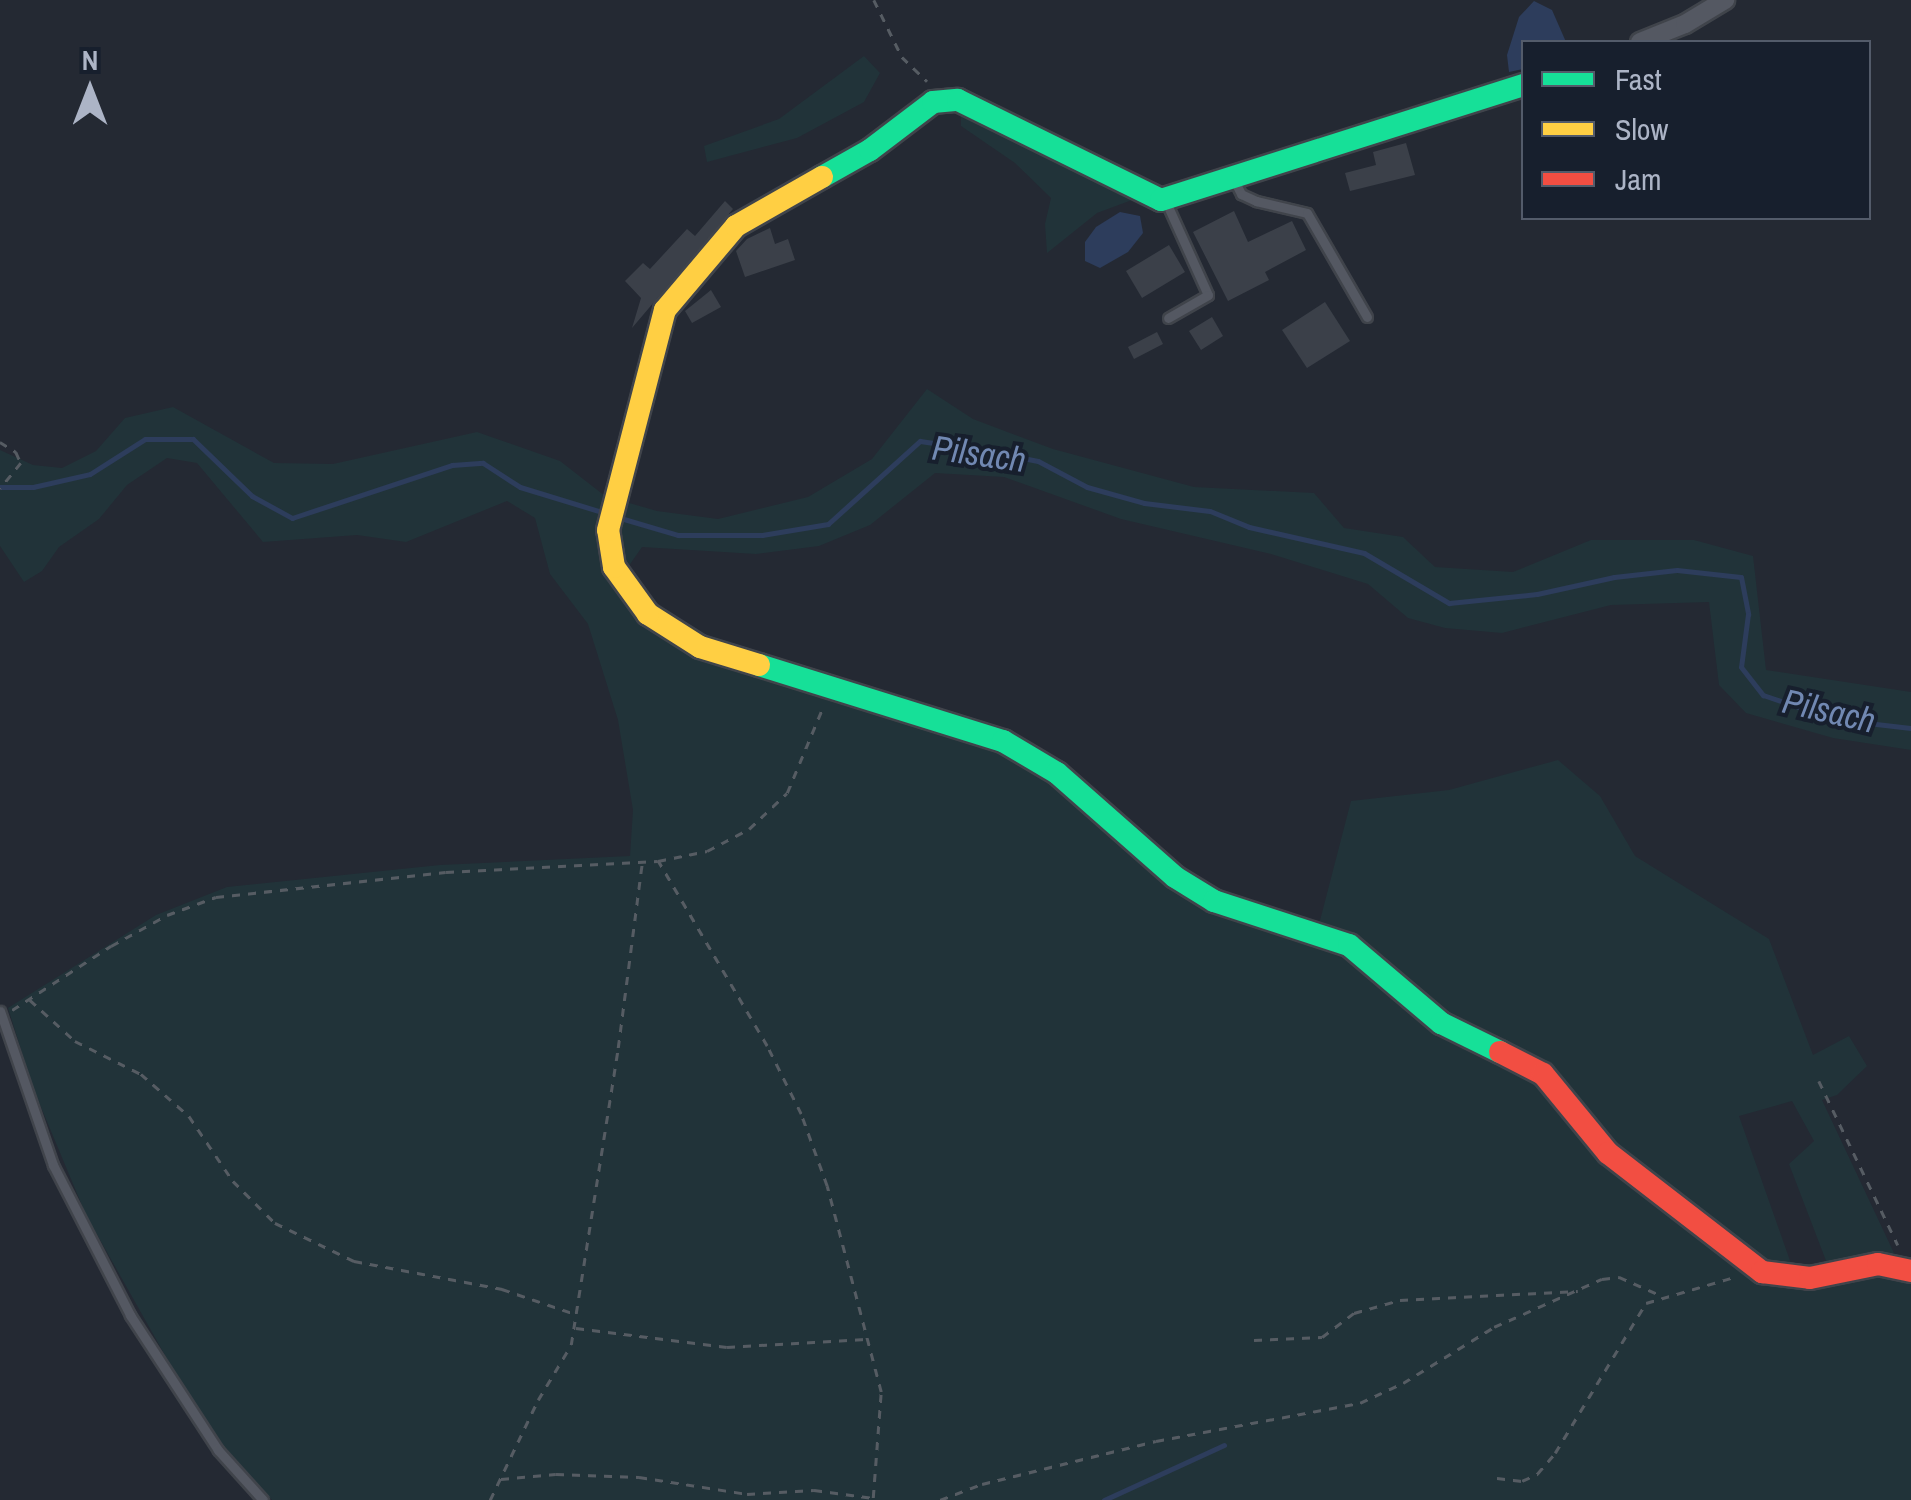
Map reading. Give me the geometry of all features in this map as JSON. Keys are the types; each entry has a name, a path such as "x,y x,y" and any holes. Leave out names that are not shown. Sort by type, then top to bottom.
{"street":[{"path":"1645,40 1685,24 1725,0"},
{"path":"1521,86 1165,200 958,100 933,102 870,150 736,226 664,310 613,502 608,530 614,567 635,601 664,628 739,662 1017,748 1057,774 1176,877 1214,901 1350,945 1428,1015 1543,1074 1608,1153 1762,1272 1810,1278 1878,1264 1910,1270"}],"lane":[{"path":"1233,177 1241,194 1307,212 1366,317"},
{"path":"1165,200 1208,295 1168,318"},
{"path":"1,1013 53,1165 130,1314 218,1450 262,1500"}],"path":[{"path":"874,0 902,58 928,82"},
{"path":"0,442 16,452 18,469 0,489"},
{"path":"1,1013 30,1000 125,938 216,897 446,872 544,870 658,861 707,852 772,812 787,793 829,690"},
{"path":"490,1500 538,1400 570,1346 575,1328 642,861"},
{"path":"501,1479 556,1474 640,1477 748,1494 814,1490 875,1499 881,1392 827,1186 801,1114 767,1046 658,861"},
{"path":"30,1000 75,1041 141,1074 189,1116 234,1181 276,1223 354,1262 502,1289 577,1314"},
{"path":"1819,1080 1910,1270"},
{"path":"1498,1478 1522,1481 1537,1474 1555,1453 1635,1314 1660,1295 1762,1272"},
{"path":"940,1500 982,1484 1156,1441 1360,1403 1403,1383 1494,1327 1602,1279 1619,1277 1660,1295"},
{"path":"1254,1340 1322,1337 1354,1313 1400,1300 1580,1290"},
{"path":"575,1328 727,1347 866,1340"}],"shaded area":[{"path":"864,56 880,73 864,102 797,138 707,162 704,146 779,119"},
{"path":"961,110 1092,175 1132,200 1097,213 1047,253 1045,224 1051,198 1015,163 961,126"},
{"path":"927,389 973,419 1053,449 1194,487 1314,493 1344,528 1403,537 1435,567 1513,572 1591,540 1694,540 1753,556 1766,670 1911,692 1911,750 1833,738 1746,713 1719,685 1709,602 1611,605 1502,633 1445,628 1408,618 1368,584 1271,554 1121,519 1004,477 935,473 870,525 819,546 756,554 642,547 617,583 642,621 1030,761 1156,872 1317,932 1351,801 1449,790 1558,760 1600,796 1635,856 1769,939 1813,1055 1849,1036 1867,1066 1837,1095 1822,1100 1894,1253 1828,1266 1789,1164 1814,1141 1792,1101 1739,1116 1794,1272 1740,1272 1756,1279 1876,1271 1911,1279 1911,1500 272,1500 223,1445 179,1380 86,1215 33,1088 8,1008 156,915 227,887 440,865 630,856 633,810 618,720 588,624 550,574 535,518 507,501 406,542 357,535 263,542 197,463 167,458 127,485 99,519 59,547 42,571 24,582 0,546 0,450 33,465 62,468 96,451 125,418 173,407 274,463 333,464 477,432 560,461 605,496 657,511 718,519 808,497 872,459"}],"water":[{"path":"1534,1 1552,10 1565,40 1521,40 1521,69 1509,72 1507,55 1519,17"},
{"path":"1120,212 1140,216 1143,233 1128,252 1100,268 1085,261 1085,242 1096,227"}],"building":[{"path":"1406,143 1415,175 1350,191 1345,173 1376,165 1373,152"},
{"path":"725,201 733,209 632,328 641,298 625,281 643,263 650,269 687,229 695,236"},
{"path":"1234,211 1248,242 1292,221 1306,250 1265,272 1269,280 1228,301 1193,232"},
{"path":"770,228 775,244 788,239 795,260 745,277 736,251 747,239"},
{"path":"1169,245 1185,272 1142,298 1126,271"},
{"path":"711,290 721,307 692,323 685,311"},
{"path":"1325,302 1350,341 1307,368 1282,330"},
{"path":"1212,317 1223,336 1201,350 1189,331"},
{"path":"1157,332 1163,344 1134,359 1128,347"}],"waterway":[{"name":"Pilsach","path":"0,487 33,487 90,474 145,439 193,439 252,496 292,518 452,465 483,463 520,487 602,512"},
{"name":"Pilsach","path":"617,517 678,535 762,535 828,524 920,441 981,450 1038,461 1087,487 1144,503 1210,511 1249,527 1364,553 1449,603 1537,594 1614,577 1677,570 1741,577 1748,614 1741,667 1763,695 1833,719 1911,728"},
{"path":"1104,1500 1224,1445"}],"traffic: fast":[{"path":"822,177 870,150 933,102 958,100 1161,200 1521,86"},
{"path":"759,665 1003,741 1057,773 1175,877 1214,901 1349,945 1441,1023 1500,1052"}],"traffic: slow":[{"path":"759,665 700,647 648,614 614,567 608,530 665,310 736,226 822,177"}],"traffic: jam":[{"path":"1500,1052 1543,1074 1608,1153 1762,1272 1810,1278 1878,1264 1911,1271"}]}
